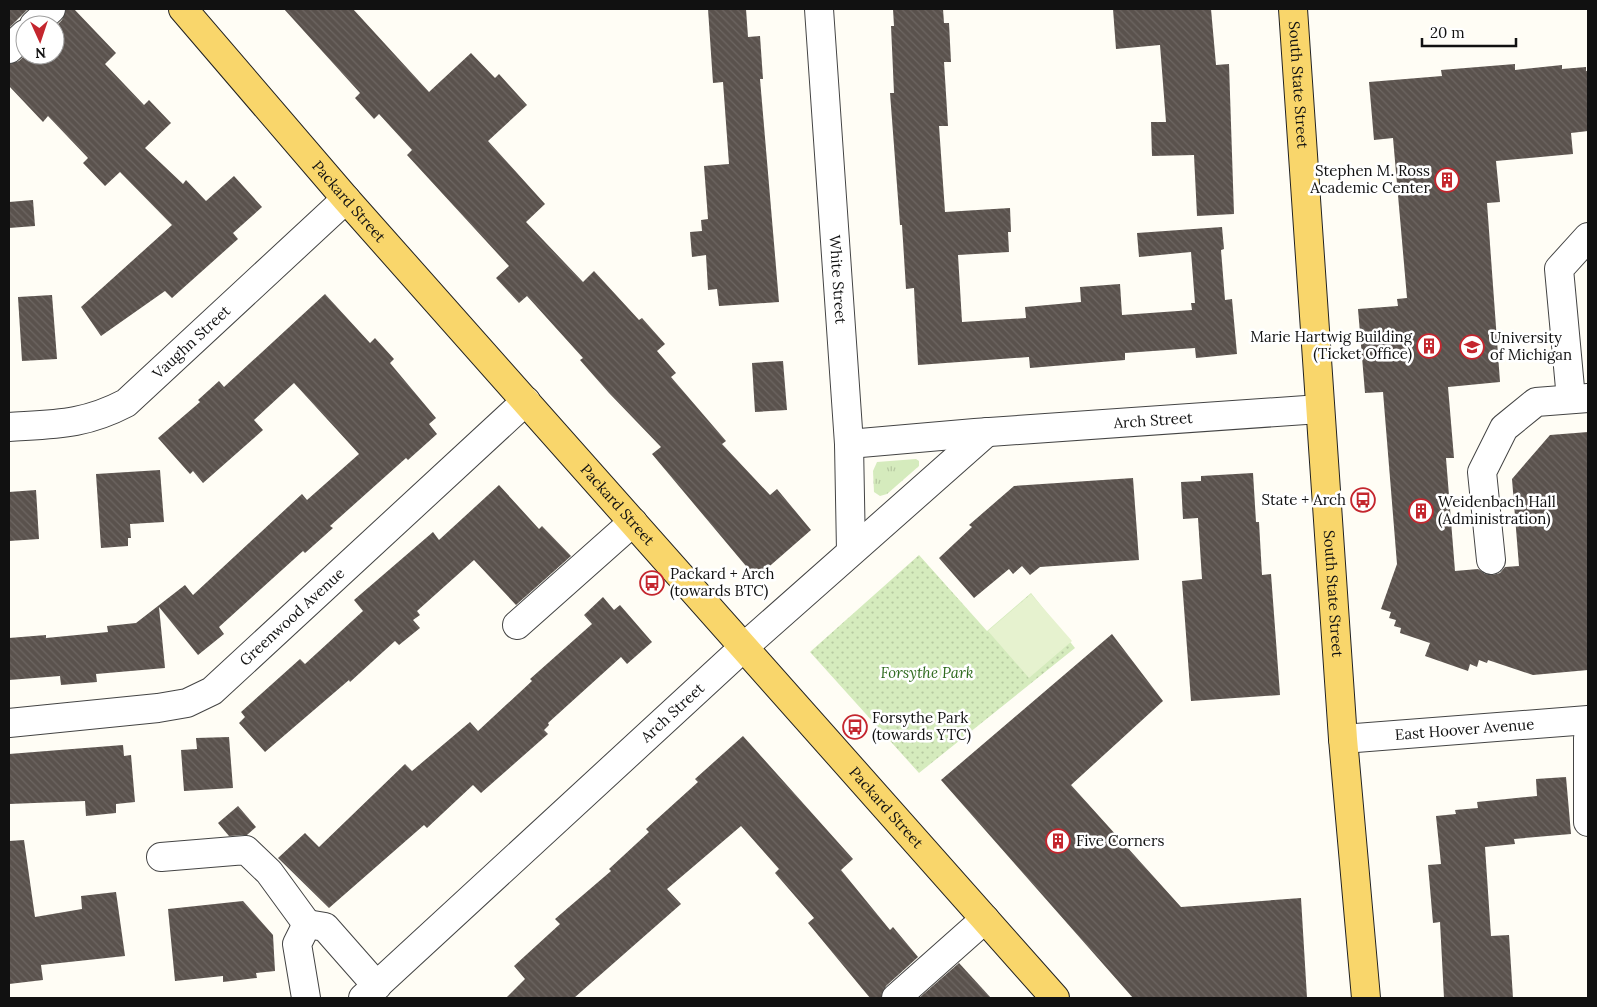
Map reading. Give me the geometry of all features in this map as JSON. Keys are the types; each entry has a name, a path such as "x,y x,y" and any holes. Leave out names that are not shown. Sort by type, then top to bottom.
{"main road":[{"name":"Packard Street","path":"183,9 346,199 986,919 1050,997"},
{"name":"South State Street","path":"1293,9 1343,739 1366,998"}],"street":[{"name":"White Street","path":"819,9 849,444 851,551"},
{"name":"Vaughn Street","path":"9,427 73,423 104,415 126,403 346,199"},
{"path":"1491,560 1482,472 1504,428 1536,402 1580,398 1559,269 1588,237"},
{"name":"Greenwood Avenue","path":"9,723 168,707 187,704 212,691 526,402"},
{"name":"Arch Street","path":"849,444 987,432 1320,409"},
{"name":"Arch Street","path":"370,992 744,647 987,432"},
{"path":"517,625 633,522"},
{"name":"East Hoover Avenue","path":"1343,739 1588,720"},
{"path":"1588,738 1588,822"},
{"path":"161,857 246,850 269,872 307,924 325,927 370,992"},
{"path":"896,998 986,919"},
{"path":"306,998 297,944 307,924"}],"green space":[{"path":"916,459 919,461 919,466 887,494 880,496 874,492 873,471 877,462"},
{"name":"Forsythe Park","path":"919,555 987,631 1031,593 1075,648 919,773 810,652"},
{"path":"1031,594 1072,641 1029,678 988,631"}],"building":[{"path":"9,9 28,9 22,15 15,15 15,22 9,28"},
{"path":"66,9 74,9 116,53 105,64 144,105 149,100 171,123 145,148 183,184 186,180 206,201 234,176 262,207 233,233 238,239 172,298 165,291 101,336 81,307 172,225 120,172 105,186 83,163 88,158 48,116 43,122 9,86 9,64 15,62 15,65 65,65 64,15"},
{"path":"284,9 353,9 429,92 471,53 495,78 499,74 527,105 488,141 545,204 526,222 583,282 594,271 639,320 642,318 665,344 657,351 676,373 671,377 726,441 722,444 770,495 777,489 811,530 756,578 652,454 661,447 609,393 580,360 583,358 527,296 519,303 496,278 509,266 407,155 412,150 379,114 374,119 355,98 360,93"},
{"path":"708,9 746,9 748,37 760,36 763,79 760,79 779,302 719,306 717,289 708,290 706,255 692,257 690,232 702,231 701,220 708,219 704,166 729,164 723,82 713,83"},
{"path":"893,9 943,9 944,23 949,23 951,62 944,62 948,126 939,126 945,212 1010,208 1011,232 1008,232 1009,252 958,255 962,322 1026,318 1025,307 1081,302 1080,287 1120,284 1122,315 1192,310 1191,303 1195,303 1191,252 1139,257 1137,233 1222,227 1224,249 1221,250 1225,300 1232,299 1237,354 1196,358 1195,348 1125,353 1125,360 1030,368 1029,357 918,365 914,288 906,289 890,93 894,93 891,26 894,26"},
{"path":"1113,9 1211,9 1216,65 1229,64 1234,214 1197,216 1194,155 1152,156 1151,122 1166,122 1160,45 1116,49"},
{"path":"1515,64 1515,70 1562,65 1562,69 1586,67 1586,71 1588,71 1588,131 1571,133 1573,154 1496,161 1500,202 1487,203 1500,382 1448,387 1454,458 1446,458 1455,571 1478,569 1485,574 1493,575 1500,573 1505,567 1519,566 1512,479 1550,435 1588,432 1588,670 1533,675 1488,660 1487,663 1479,660 1477,667 1470,664 1468,671 1425,656 1430,643 1400,633 1401,628 1394,626 1396,620 1389,618 1391,612 1381,609 1397,564 1383,392 1365,393 1358,309 1398,306 1397,299 1407,298 1393,138 1374,140 1369,82 1442,76 1441,70"},
{"path":"33,200 35,226 9,228 9,202"},
{"path":"325,294 370,343 375,338 394,359 390,363 436,418 429,424 437,434 408,460 406,458 330,526 333,528 305,553 303,551 219,627 224,634 198,655 159,607 165,668 96,674 97,682 61,685 60,676 9,680 9,638 46,635 46,638 108,632 107,626 136,623 185,585 193,595 302,494 307,500 359,454 294,383 254,420 263,430 203,483 193,471 190,474 158,438 200,402 198,400 219,381 224,387"},
{"path":"52,295 57,359 22,361 18,297"},
{"path":"783,361 787,410 755,412 752,363"},
{"path":"160,470 164,522 130,524 131,538 128,538 128,546 101,548 96,474"},
{"path":"1253,473 1256,522 1259,522 1262,575 1271,574 1280,695 1191,701 1182,581 1202,579 1198,518 1183,519 1181,482 1201,481 1201,476"},
{"path":"1133,478 1139,560 1040,567 1030,575 1022,566 1013,574 1009,569 974,598 939,558 972,527 969,525 1014,486"},
{"path":"499,485 539,529 542,526 571,556 516,605 474,560 417,611 420,615 413,620 420,628 399,645 395,641 350,682 349,680 265,752 239,723 245,717 241,712 300,659 305,664 363,611 354,600 433,532 439,540"},
{"path":"36,490 39,539 9,541 9,492"},
{"path":"603,597 614,610 620,605 652,642 627,664 621,657 548,723 549,725 544,730 548,734 481,793 473,785 427,828 424,825 329,908 278,858 305,833 319,847 405,764 412,771 470,722 478,731 532,681 530,679 592,624 584,615"},
{"name":"Five Corners","path":"1112,634 1163,701 1071,785 1181,907 1301,898 1307,998 1133,998 941,780"},
{"path":"743,736 853,859 841,870 890,930 893,927 918,957 886,986 881,998 870,998 808,923 814,918 775,873 779,869 741,826 667,889 681,904 574,998 506,998 525,979 514,966 560,924 555,919 611,871 609,869 649,832 646,829 698,782 695,779"},
{"path":"229,737 233,788 184,791 181,750 197,749 196,738"},
{"path":"123,745 124,756 131,755 135,802 116,804 116,813 86,816 85,801 9,804 9,754"},
{"path":"1566,777 1571,834 1514,839 1515,844 1485,847 1491,936 1509,935 1513,998 1444,998 1440,922 1433,923 1428,865 1441,864 1436,816 1456,814 1455,810 1478,808 1477,802 1537,796 1536,779"},
{"path":"238,806 256,827 247,835 229,836 218,823"},
{"path":"24,840 35,917 82,909 81,896 116,892 125,956 41,965 43,980 9,984 9,841"},
{"path":"243,901 273,935 275,971 256,973 257,978 223,982 223,976 175,981 168,909"},
{"path":"959,963 991,998 919,998"}],"place":[{"name":"Stephen M. Ross Academic Center","path":"1447,180"},
{"name":"Marie Hartwig Building (Ticket Office)","path":"1429,346"},
{"name":"University of Michigan","path":"1472,347"},
{"name":"State + Arch","path":"1363,500"},
{"name":"Weidenbach Hall (Administration)","path":"1421,511"},
{"name":"Packard + Arch (towards BTC)","path":"652,583"},
{"name":"Forsythe Park (towards YTC)","path":"855,727"},
{"name":"Five Corners","path":"1058,841"}]}
